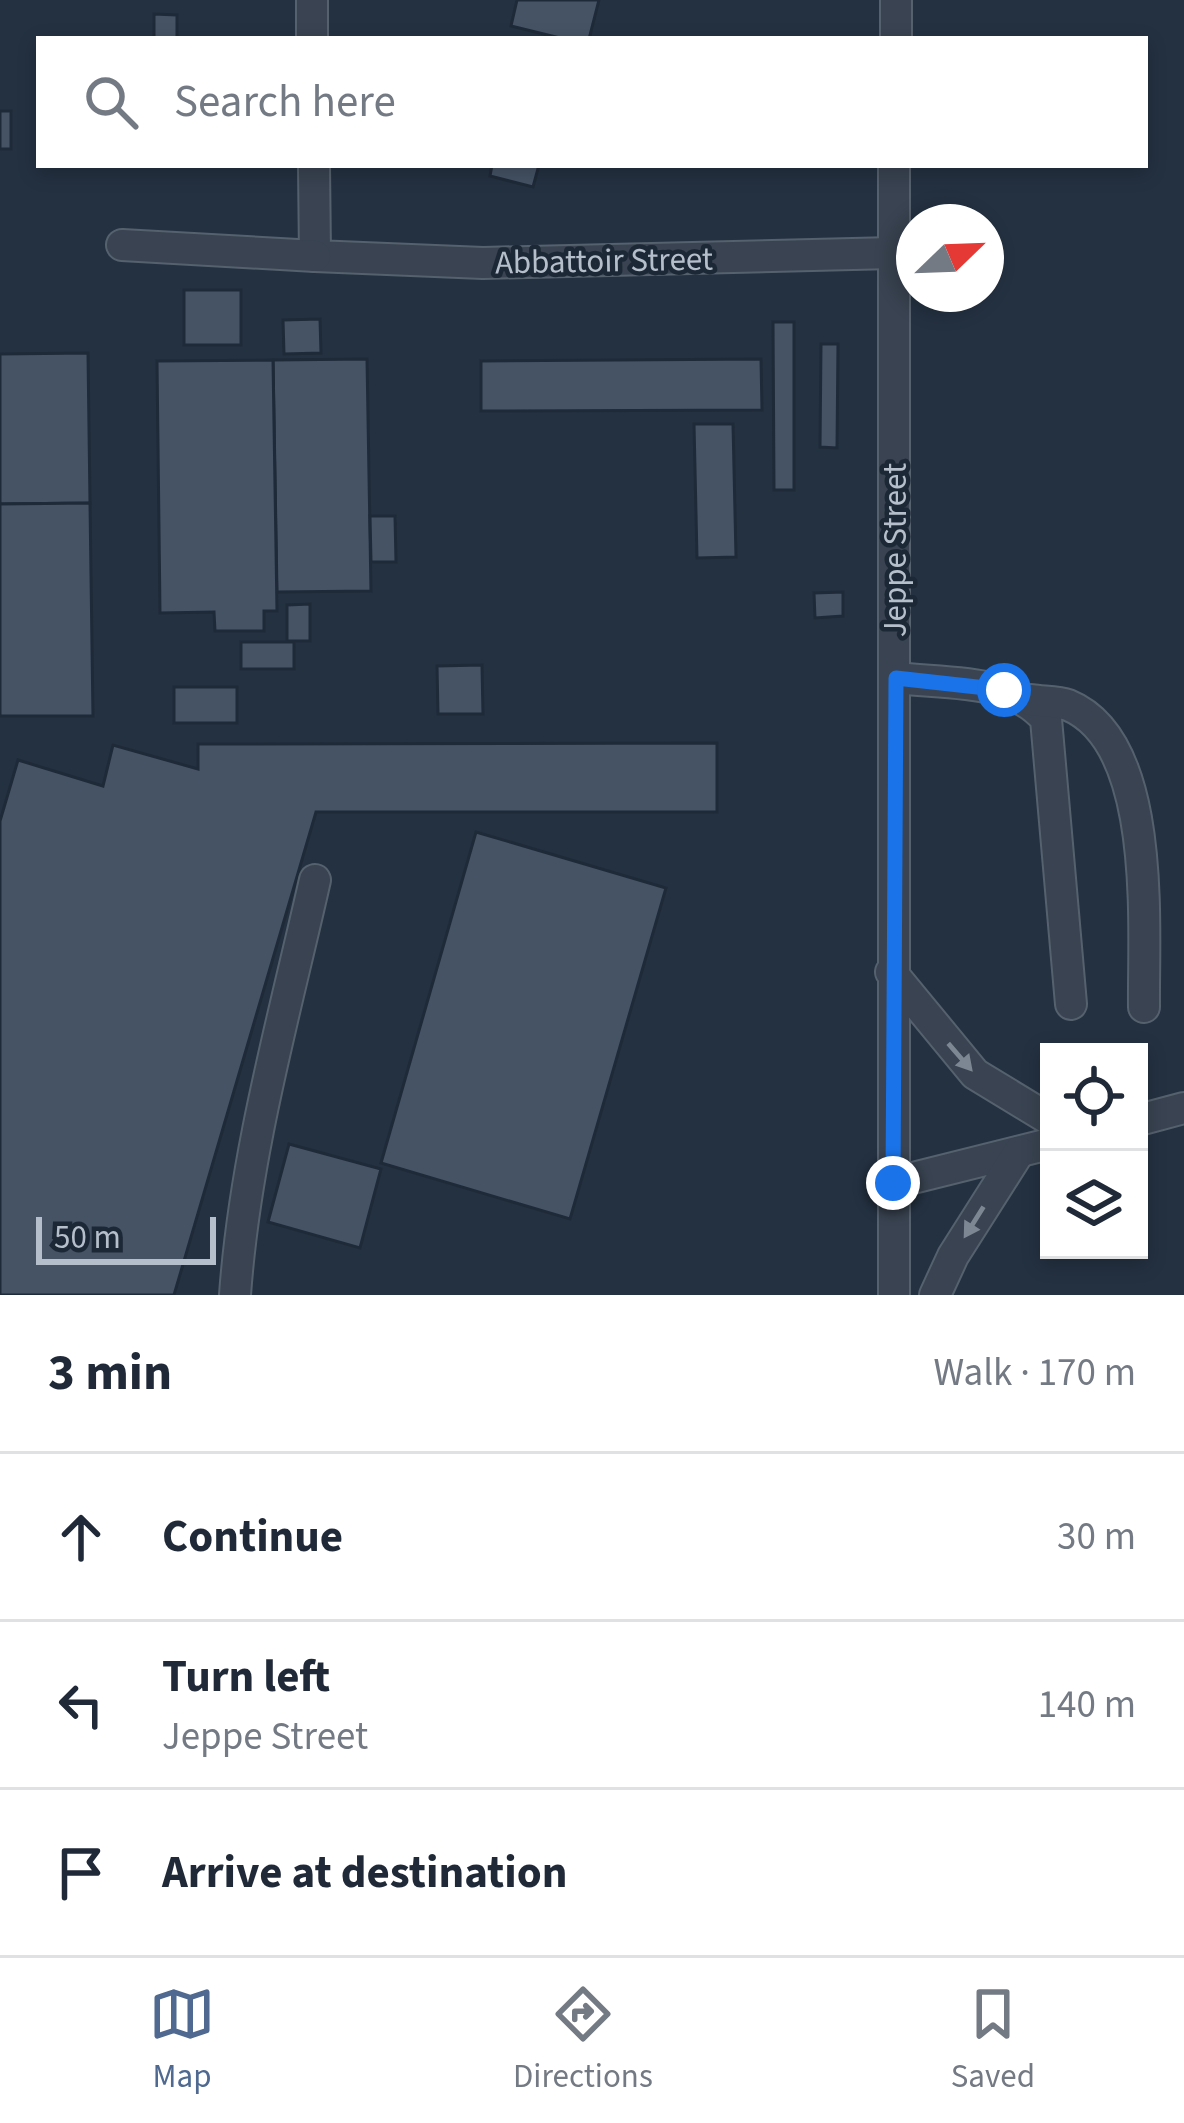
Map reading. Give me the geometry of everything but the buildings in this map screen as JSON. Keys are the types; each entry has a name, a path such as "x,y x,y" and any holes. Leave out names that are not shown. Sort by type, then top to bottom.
{"street":[{"path":"312,0 312,36"},
{"path":"896,0 896,36"},
{"path":"314,168 315,256"},
{"name":"Jeppe Street","path":"894,168 896,678 890,972 894,1295"},
{"name":"Abbattoir Street","path":"122,245 483,262 893,253"},
{"path":"896,678 1004,690 1068,705 1097,728 1127,776 1141,860 1144,1007"},
{"path":"1031,700 1046,719 1071,1004"},
{"path":"235,1295 240,1224 256,1138 315,880"},
{"path":"890,972 975,1074 1040,1114"},
{"path":"1148,1118 1184,1108"},
{"path":"893,1183 1034,1148"},
{"path":"935,1295 1034,1148"}],"route":[{"path":"893,1183 890,972 896,678 1004,690"}]}
